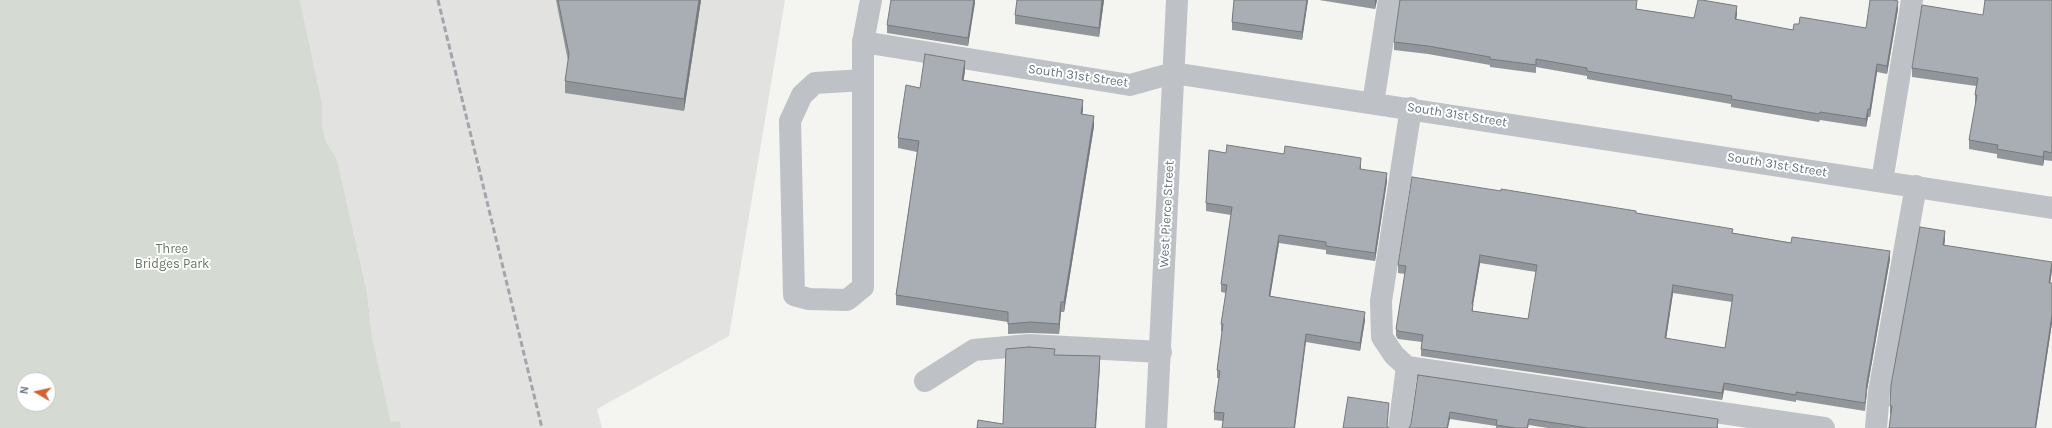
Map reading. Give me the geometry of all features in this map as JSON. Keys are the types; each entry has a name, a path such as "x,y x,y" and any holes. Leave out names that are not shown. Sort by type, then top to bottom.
{"street":[{"path":"863,80 815,83 802,95 790,121 794,295 809,300 847,300 863,287 863,80 863,42 871,0"},
{"name":"West Pierce Street","path":"1156,428 1161,352 1177,0"},
{"path":"1373,103 1389,0"},
{"path":"1882,181 1912,0"},
{"name":"South 31st Street","path":"863,42 1130,85 1173,73 1411,108 2052,208"},
{"path":"1411,108 1381,301 1382,337 1394,355 1407,367 1824,428"},
{"path":"1876,428 1879,392 1916,186"},
{"path":"925,381 974,350 1029,345 1161,352"},
{"path":"1399,428 1407,367"},
{"path":"1158,401 1164,428"}],"shaded area":[{"path":"300,0 785,0 729,336 597,409 602,428 401,428 400,421 391,423 372,336 367,292 337,159 326,142 322,126 322,103"}],"green space":[{"name":"Three Bridges Park","path":"0,0 300,0 322,103 322,126 326,142 337,159 367,292 372,336 391,422 400,421 401,428 0,428"}],"building":[{"path":"558,0 699,0 684,99 565,81 569,54"},
{"path":"891,0 974,0 968,38 887,25"},
{"path":"1017,0 1102,0 1099,28 1015,15"},
{"path":"1234,0 1307,0 1302,32 1232,22"},
{"path":"1400,0 1637,0 1636,9 1694,18 1698,0 1702,0 1737,6 1735,19 1793,30 1794,24 1799,24 1800,17 1866,28 1870,0 1898,1 1887,66 1877,64 1870,109 1868,109 1866,119 1820,112 1819,114 1731,99 1732,96 1587,71 1587,68 1536,59 1536,65 1490,59 1490,57 1428,46 1394,42"},
{"path":"1985,0 2052,0 2052,153 2044,151 2043,157 1997,149 1998,145 1969,140 1977,95 1975,95 1978,78 1912,68 1922,5 1983,15"},
{"path":"925,54 965,61 962,80 1083,100 1081,114 1094,116 1064,302 1061,302 1059,324 1030,322 1008,324 1008,312 896,295 919,141 898,138 906,85 920,88"},
{"path":"1227,145 1284,154 1285,146 1361,158 1360,169 1387,173 1375,253 1326,246 1326,242 1279,235 1269,296 1365,312 1360,343 1306,334 1294,428 1222,428 1224,413 1214,412 1220,371 1217,370 1223,324 1221,324 1227,285 1221,284 1232,207 1206,203 1209,150 1226,153"},
{"path":"1412,177 1501,191 1501,189 1636,211 1636,213 1733,229 1732,233 1791,243 1792,237 1890,251 1867,382 1865,403 1796,392 1796,395 1724,383 1722,393 1421,349 1423,335 1398,331 1396,329 1406,266 1398,265","holes":["1480,255 1537,265 1528,319 1472,311","1673,285 1733,295 1725,348 1665,338"]},
{"path":"1920,227 1945,231 1943,245 2052,262 2049,283 2052,283 2052,315 2035,428 1889,428 1892,406 1890,406 1891,385"},
{"path":"1029,347 1055,349 1054,355 1100,356 1095,428 977,428 978,420 1003,424 1006,349"},
{"path":"1418,375 1718,419 1717,428 1588,428 1529,419 1527,428 1516,428 1496,425 1497,420 1450,412 1447,428 1409,428 1411,424"},
{"path":"1348,397 1389,403 1387,426 1389,428 1343,428"}],"railway":[{"path":"438,0 542,428"}]}
